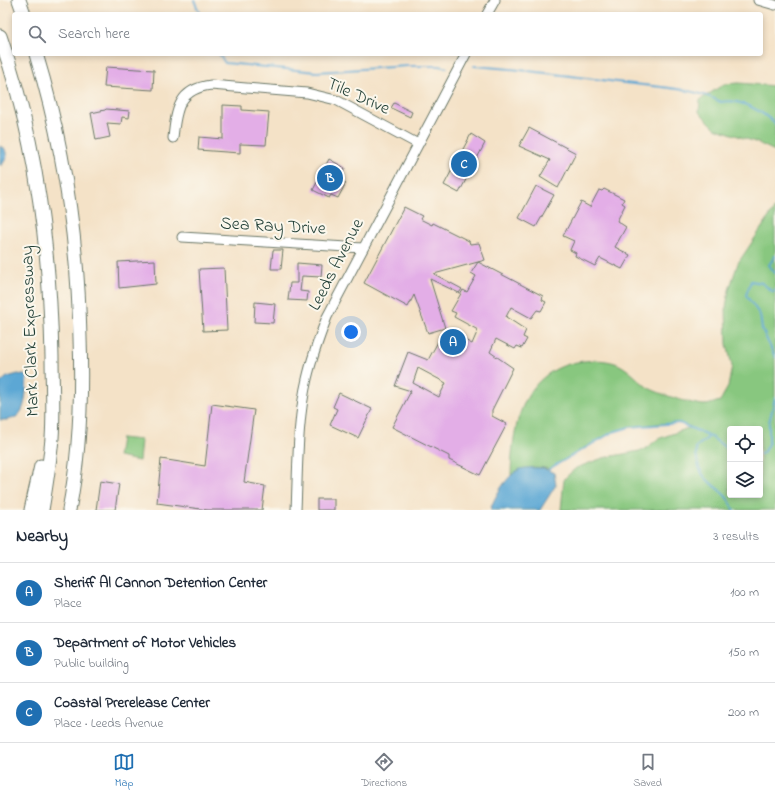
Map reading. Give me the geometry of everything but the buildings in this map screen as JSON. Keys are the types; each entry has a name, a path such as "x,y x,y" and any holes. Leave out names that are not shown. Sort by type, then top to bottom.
{"highway":[{"path":"19,0 23,12"},
{"name":"Mark Clark Expressway","path":"0,36 16,87 29,142 47,249 51,312 52,438 42,510"},
{"path":"37,56 46,86 56,132 67,190 77,265 81,365 80,407 70,510"},
{"path":"31,510 42,460 52,368"}],"street":[{"path":"488,12 495,0"},
{"path":"758,0 775,5"},
{"name":"Leeds Avenue","path":"296,510 302,413 308,374 315,349 327,317 465,56"},
{"name":"Tile Drive","path":"173,138 175,116 181,102 188,92 198,87 212,85 307,93 336,100 418,144"},
{"name":"Sea Ray Drive","path":"182,237 363,248"}],"green space":[{"path":"739,83 775,86 775,151 758,143 715,128 699,112 700,100 724,84"},
{"path":"775,208 775,510 561,510 564,479 576,468 603,458 644,450 658,439 691,427 679,423 630,427 613,432 549,469 539,467 529,468 511,475 514,439 523,405 532,390 543,378 558,368 582,361 596,360 615,363 624,367 647,387 666,395 684,401 707,405 720,401 728,387 732,366 727,344 726,307 729,290 738,263"},
{"path":"121,438 141,440 139,461 118,457"}],"water":[{"path":"0,146 5,149 7,157 2,165 0,165"},
{"path":"18,374 27,377 23,407 16,417 9,420 0,420 0,383 7,377"},
{"path":"522,468 543,468 554,473 556,485 540,510 490,510 502,487 515,472"}],"waterway":[{"path":"194,0 199,12"},
{"path":"220,56 225,63 317,72 407,66 439,66 447,68"},
{"path":"474,66 683,90 721,102 728,101 743,104 757,110 775,124"},
{"path":"775,256 769,265 775,273"},
{"path":"775,290 773,292 762,283 751,281 746,295 760,315 762,329 775,357"},
{"path":"763,453 769,442 769,423 775,398"},
{"path":"549,469 613,432 630,427 679,423 710,436"},
{"path":"727,449 710,436 696,447 697,461 705,478 723,494 734,510"}],"place":[{"name":"Coastal Prerelease Center","path":"464,164"},
{"name":"Department of Motor Vehicles","path":"330,178"},
{"name":"Sheriff Al Cannon Detention Center","path":"453,342"}]}
